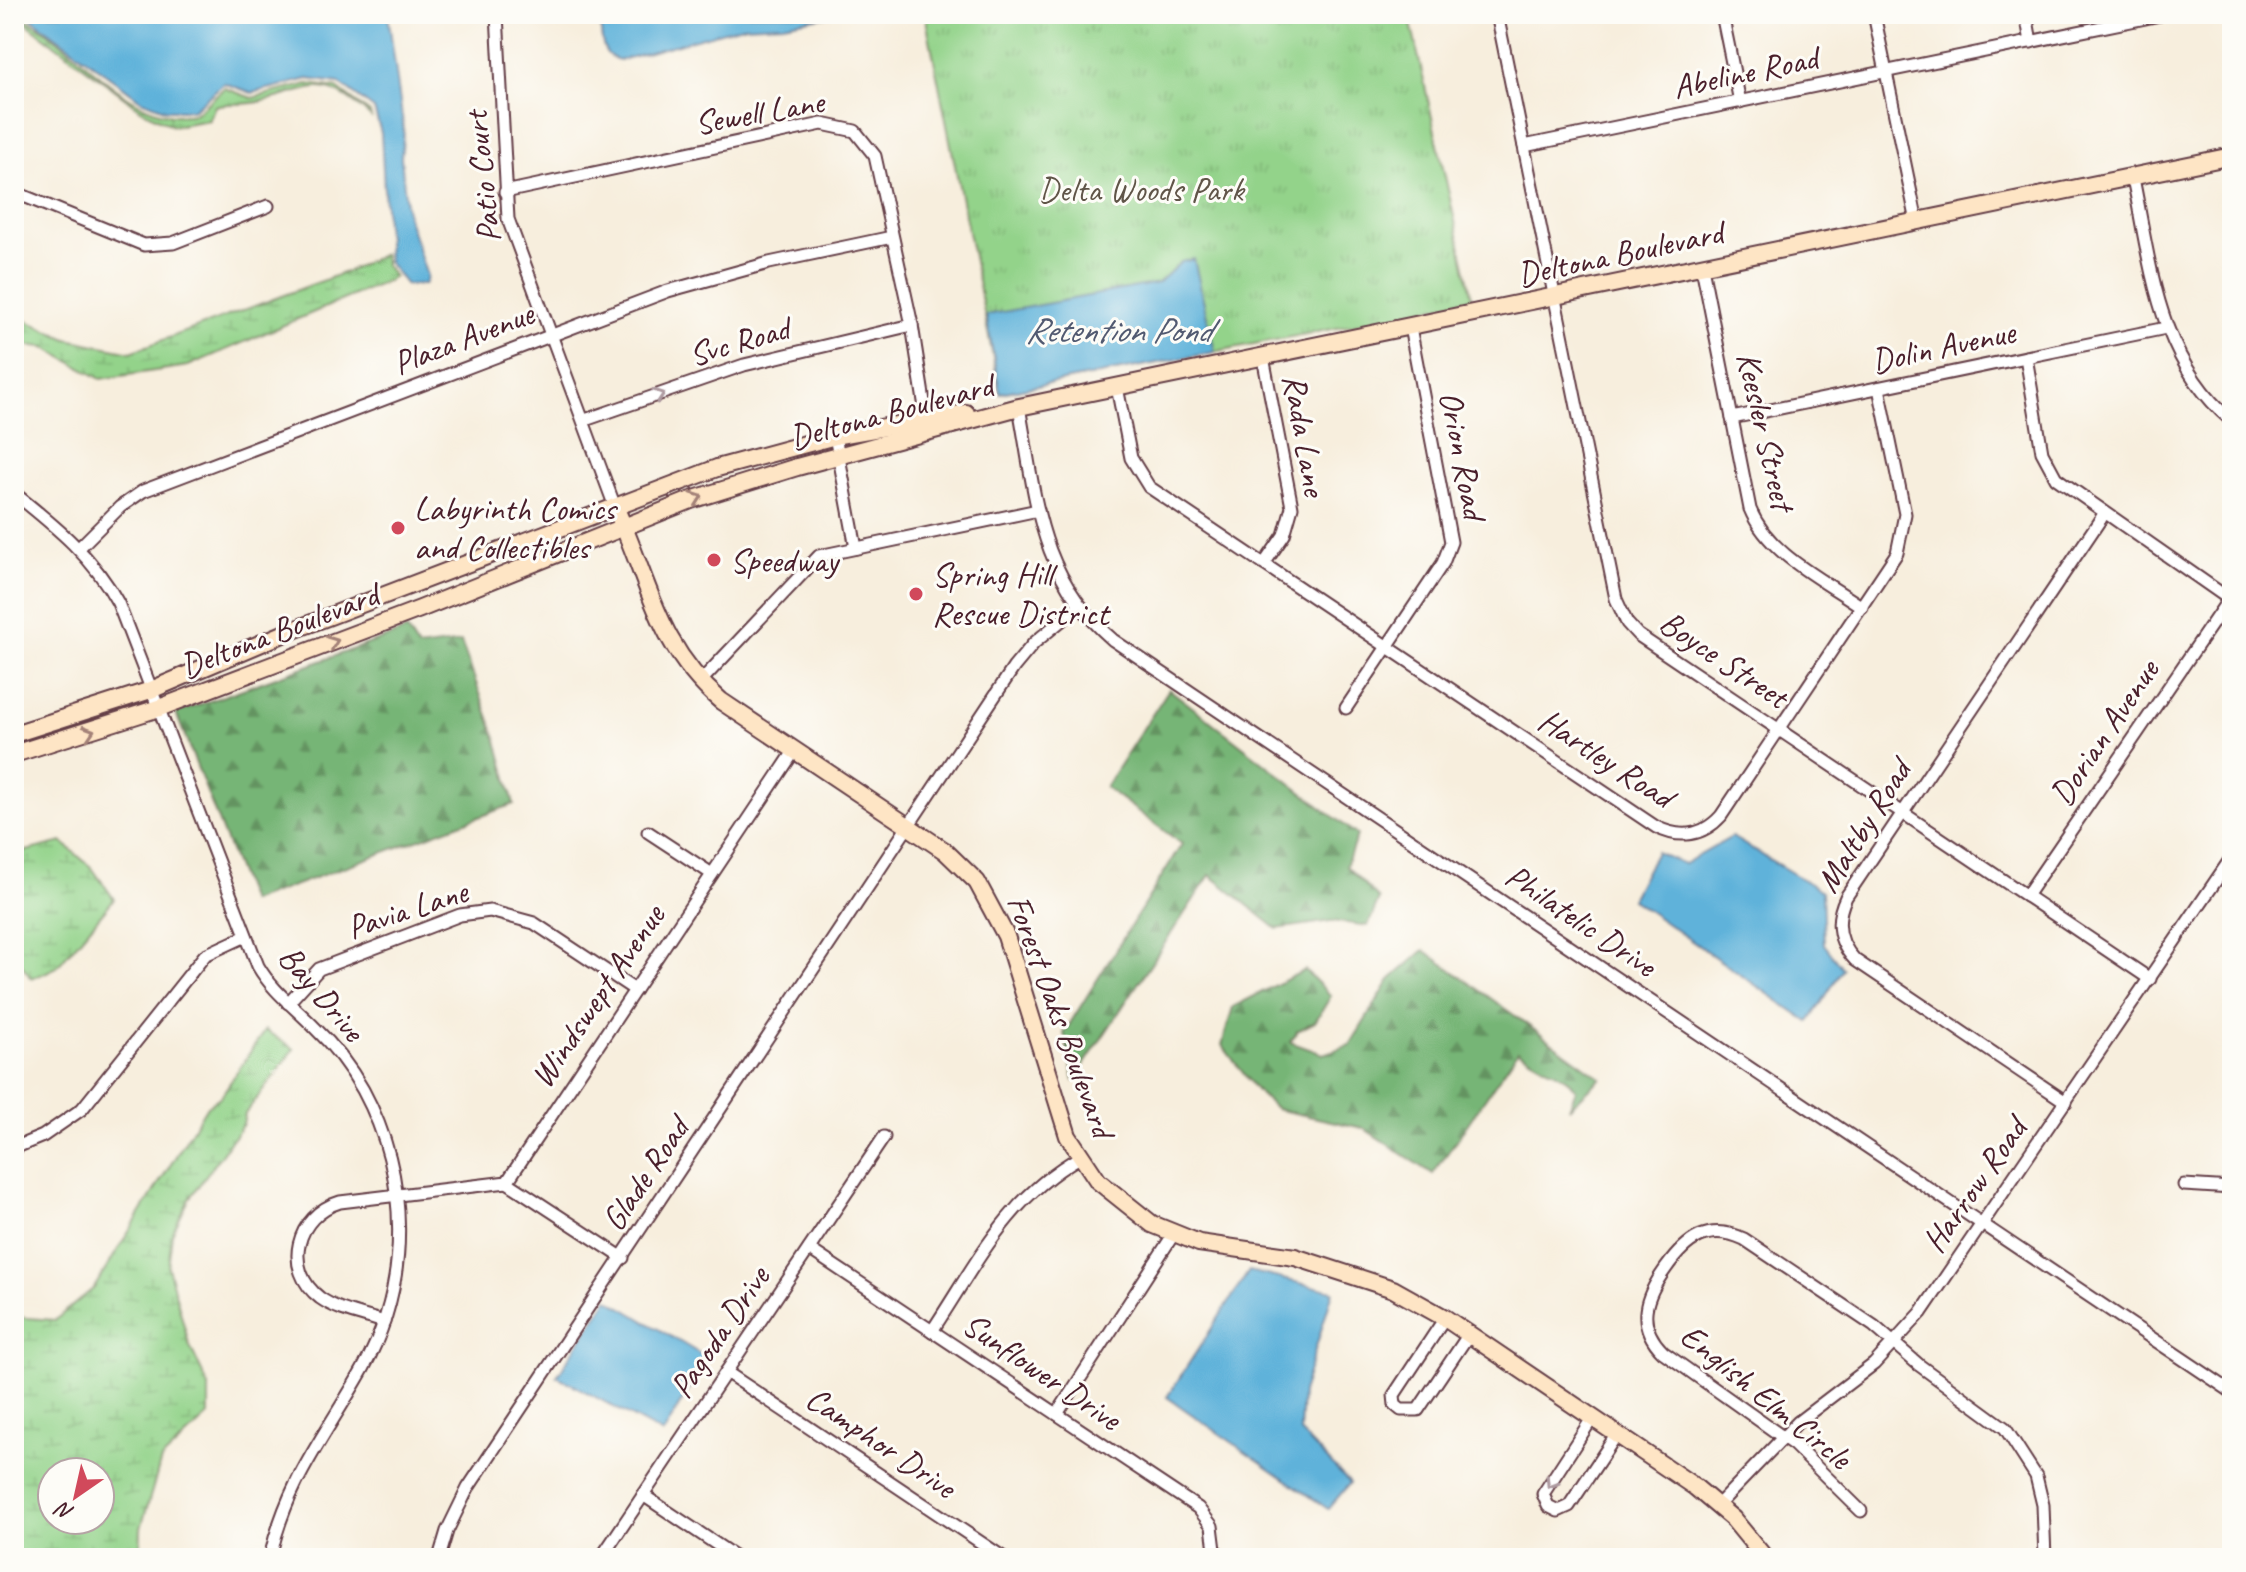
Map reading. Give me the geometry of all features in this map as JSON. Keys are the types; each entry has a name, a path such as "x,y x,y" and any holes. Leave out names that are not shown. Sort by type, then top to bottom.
{"main road":[{"name":"Deltona Boulevard","path":"14,734 151,690 406,587 717,468 835,436 928,425 1019,407 2232,156"},
{"name":"Deltona Boulevard","path":"14,754 159,708 747,481 841,457 928,425"},
{"name":"Forest Oaks Boulevard","path":"615,507 663,629 700,682 963,866 999,918 1059,1115 1080,1157 1116,1199 1173,1235 1210,1246 1331,1266 1393,1289 1445,1318 1718,1505 1765,1558"},
{"path":"406,587 415,611"}],"street":[{"name":"Patio Court","path":"497,14 505,192 514,241 585,420 615,507"},
{"name":"Boyce Street","path":"1497,14 1620,612 1638,635 2150,979"},
{"path":"1722,14 1740,102"},
{"path":"1874,14 1917,222"},
{"path":"2026,14 2031,42"},
{"name":"Abeline Road","path":"1524,146 2165,14"},
{"name":"Sewell Lane","path":"505,192 833,124 855,131 871,148 912,325 928,425"},
{"path":"2133,178 2166,328 2198,387 2232,421"},
{"path":"14,192 144,245 173,243 268,206"},
{"name":"Plaza Avenue","path":"80,547 120,507 143,491 549,335 721,275 892,237"},
{"name":"Keesler Street","path":"1702,267 1756,523 1776,548 1862,607"},
{"name":"Svc Road","path":"585,420 744,365 912,325"},
{"name":"Orion Road","path":"1346,708 1443,563 1451,542 1410,327"},
{"name":"Dolin Avenue","path":"1732,418 2166,328"},
{"name":"Rada Lane","path":"1263,357 1292,507 1284,535 1264,564"},
{"path":"2026,357 2038,437 2048,466 2067,489 2230,600"},
{"name":"Hartley Road","path":"1117,387 1131,458 1141,478 1656,827 1675,834 1698,833 1715,823 1897,553 1905,526 1879,388"},
{"name":"Philatelic Drive","path":"1019,407 1038,510 1053,564 1079,606 1113,640 2232,1392"},
{"path":"835,436 856,548"},
{"name":"Bay Drive","path":"14,493 80,547 118,603 246,936 267,981 332,1046 362,1088 384,1137 397,1195 397,1266 384,1322 363,1369 293,1484 270,1558"},
{"path":"700,682 819,556 1038,510"},
{"name":"Maltby Road","path":"2066,1102 1855,960 1844,947 1838,927 1841,907 2104,514"},
{"name":"Dorian Avenue","path":"2026,896 2230,600"},
{"name":"Glade Road","path":"439,1558 468,1488 1019,660 1051,627 1079,606"},
{"name":"Windswept Avenue","path":"507,1182 795,750"},
{"path":"648,832 712,874"},
{"name":"Harrow Road","path":"1718,1505 1784,1437 1895,1344 1921,1313 2232,857"},
{"name":"Pavia Lane","path":"288,1003 319,969 460,915 490,911 534,923 635,990"},
{"path":"14,1148 43,1136 82,1109 205,955 246,936"},
{"name":"Pagoda Drive","path":"601,1558 884,1137"},
{"path":"932,1331 1012,1211 1046,1176 1080,1157"},
{"path":"384,1322 322,1299 305,1281 298,1250 309,1220 327,1206 507,1182 623,1258"},
{"path":"2184,1185 2232,1188"},
{"name":"English Elm Circle","path":"1861,1511 1784,1437 1663,1352 1652,1339 1645,1317 1648,1295 1690,1240 1722,1231 1744,1239 1895,1344"},
{"path":"1057,1414 1173,1235"},
{"name":"Sunflower Drive","path":"809,1249 1198,1508 1212,1526 1216,1558"},
{"path":"1445,1318 1394,1395 1398,1409 1411,1413 1418,1410 1469,1334"},
{"path":"1895,1344 1990,1415 2018,1443 2042,1494 2045,1558"},
{"name":"Camphor Drive","path":"726,1372 1004,1558"},
{"path":"1593,1417 1543,1494 1548,1506 1558,1511 1569,1506 1617,1434"},
{"path":"643,1495 737,1558"}],"green space":[{"path":"14,14 57,40 123,94 146,107 170,115 195,114 224,88 252,98 308,84 337,88 371,117 338,93 313,88 252,103 215,106 209,120 173,126 143,111"},
{"name":"Delta Woods Park","path":"925,14 1409,14 1472,298 1394,317 1000,393"},
{"path":"384,254 385,265 394,277 387,281 188,366 101,379 44,347 14,344 14,315 67,339 131,352 346,272"},
{"path":"407,630 418,648 461,642 496,737 514,804 250,902 176,713"},
{"path":"1169,689 1357,835 1346,866 1379,899 1368,926 1332,921 1277,929 1210,875 1074,1080 1064,1033 1182,844 1105,787"},
{"path":"62,842 92,868 114,899 57,967 32,979 14,954 14,854"},
{"path":"1424,950 1601,1078 1569,1108 1576,1090 1567,1079 1518,1051 1433,1174 1363,1128 1276,1109 1256,1090 1222,1045 1233,1007 1305,970 1331,996 1315,1022 1297,1031 1290,1042 1323,1054 1350,1045 1390,980"},
{"path":"265,1030 294,1049 245,1114 243,1124 189,1199 172,1234 168,1267 189,1344 209,1387 209,1415 161,1460 141,1528 140,1558 14,1558 14,1317 55,1320 94,1288 207,1106 221,1096"}],"water":[{"path":"26,14 388,14 404,131 401,157 407,215 427,276 425,284 406,285 388,262 381,133 374,109 339,83 308,79 252,93 224,83 193,110 167,110 141,100"},
{"path":"599,14 838,14 783,24 742,26 621,60 613,58 605,49"},
{"name":"Retention Pond","path":"1194,259 1215,352 1000,393 986,315 1158,283 1181,262"},
{"path":"1732,837 1822,891 1824,944 1843,969 1809,1022 1631,899 1656,852 1684,864"},
{"path":"1249,1271 1333,1291 1302,1393 1300,1432 1350,1483 1328,1509 1167,1397"},
{"path":"608,1299 707,1358 663,1434 557,1376"}],"place":[{"name":"Labyrinth Comics and Collectibles","path":"398,528"},
{"name":"Speedway","path":"714,560"},
{"name":"Spring Hill Rescue District","path":"916,594"}]}
